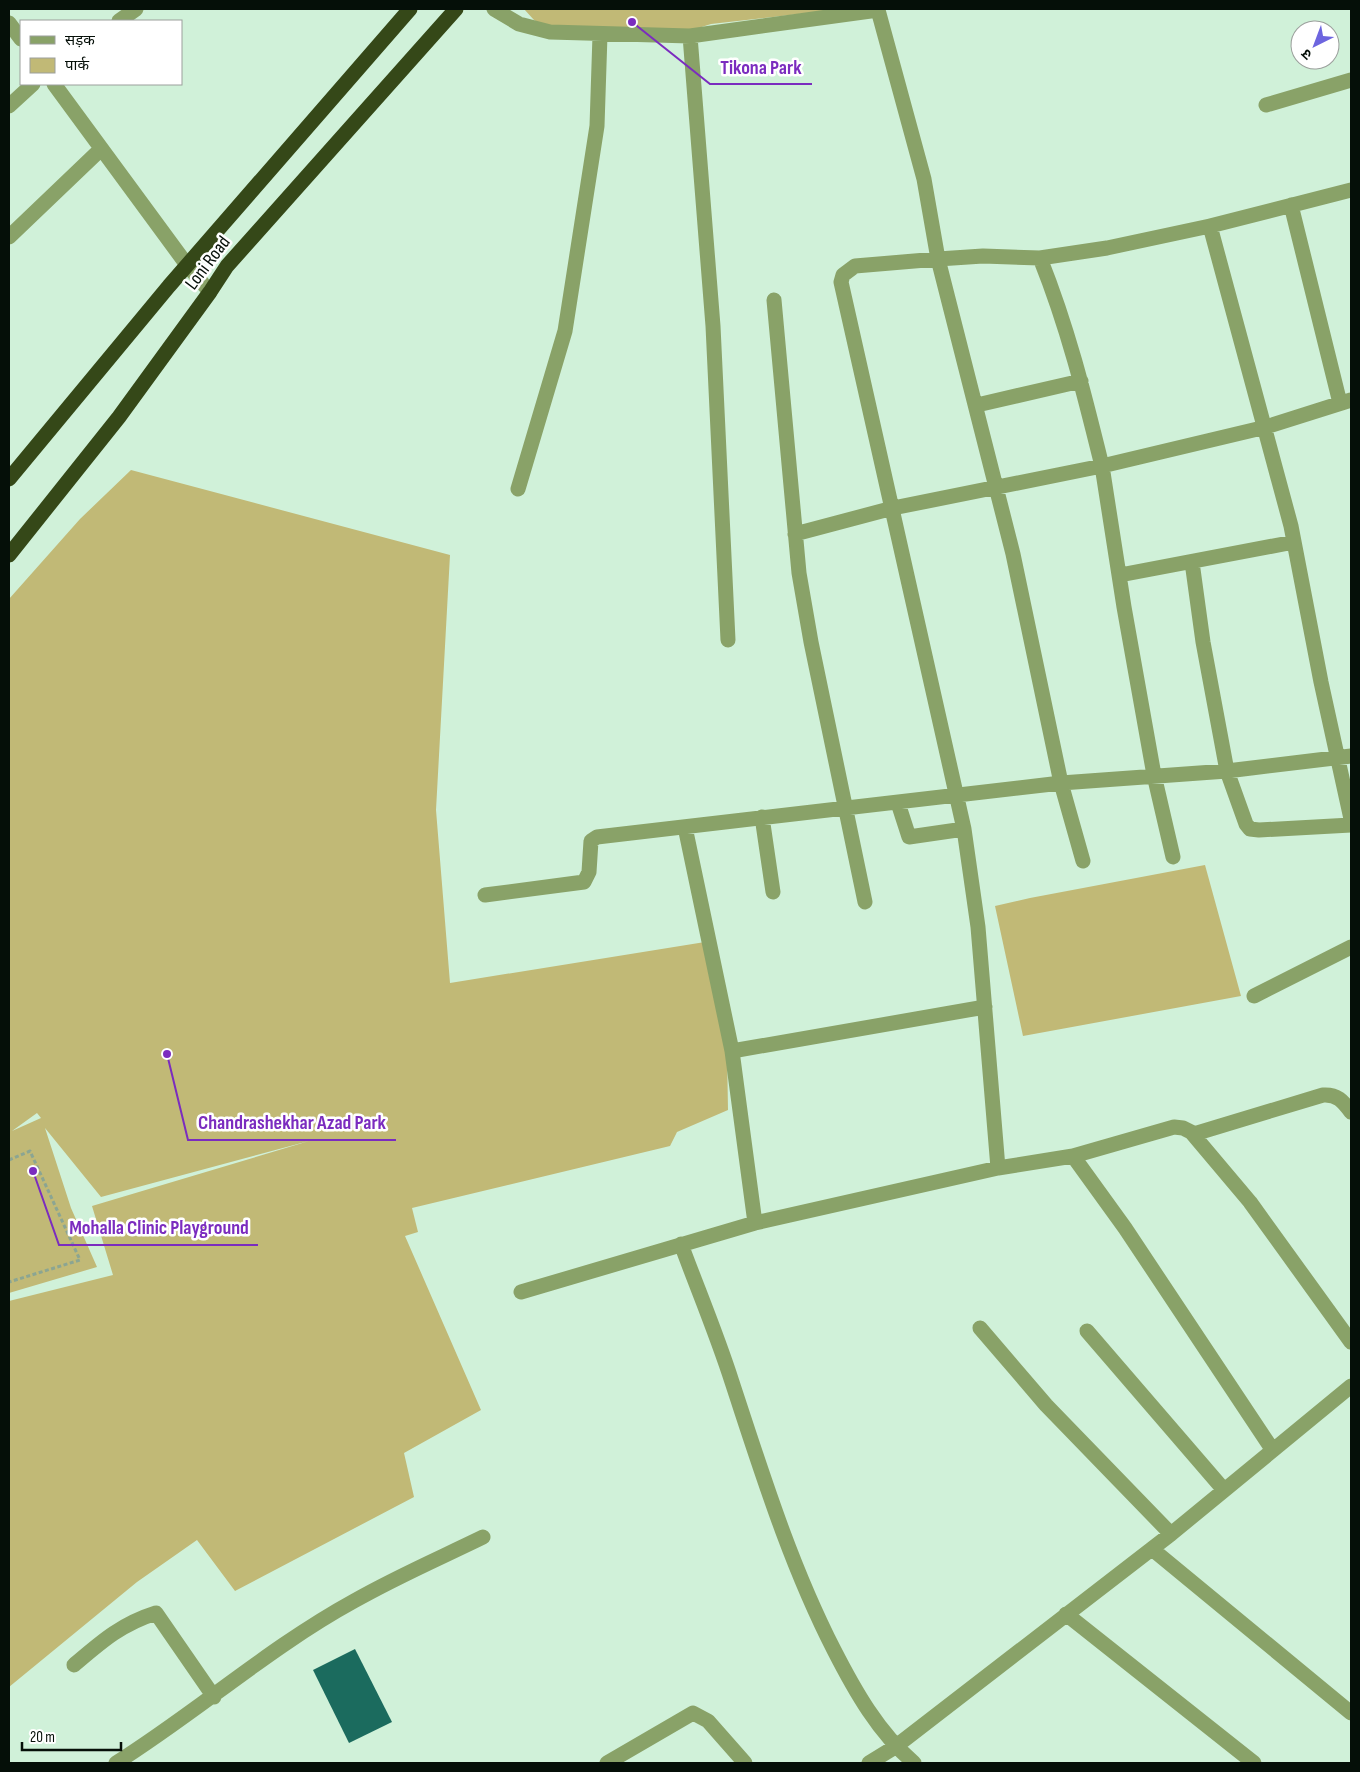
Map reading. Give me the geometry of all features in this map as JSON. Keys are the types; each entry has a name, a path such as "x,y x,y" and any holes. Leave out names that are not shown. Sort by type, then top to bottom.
{"highway":[{"name":"Loni Road","path":"9,479 187,265 410,9"},
{"name":"Loni Road","path":"9,555 119,416 227,266 456,9"}],"street":[{"path":"120,20 136,9"},
{"path":"494,9 519,24 536,29 600,35 690,36 878,10 924,179 938,259 952,318 977,405 1013,554 1061,783 1083,861"},
{"path":"9,23 20,38"},
{"path":"518,489 565,331 597,126 600,35"},
{"path":"690,36 713,326 728,640"},
{"path":"1266,105 1351,80"},
{"path":"9,106 33,85"},
{"path":"55,85 187,265 210,292"},
{"path":"9,237 101,149"},
{"path":"998,1168 978,927 964,829 841,282 843,275 855,266 983,256 1040,258 1107,248 1210,226 1351,190"},
{"path":"795,534 893,508 996,489 1102,466 1266,427 1346,401 1291,205"},
{"path":"1210,226 1266,427 1294,542 1344,757 1351,819"},
{"path":"1040,258 1063,316 1082,381 1102,466 1154,775 1173,857"},
{"path":"774,300 795,534 811,642 865,902"},
{"path":"977,405 1082,381"},
{"path":"1120,576 1294,542"},
{"path":"1192,562 1203,642 1227,771 1243,818 1250,828 1259,830 1351,826"},
{"path":"485,895 584,882 589,872 590,845 593,839 762,816 898,803 1061,783 1227,771 1344,757"},
{"path":"898,803 909,837 964,829"},
{"path":"762,816 773,892"},
{"path":"685,826 732,1051 755,1222"},
{"path":"1254,996 1351,946"},
{"path":"732,1051 985,1007"},
{"path":"1194,1134 1323,1095 1331,1094 1339,1098 1351,1112"},
{"path":"521,1292 755,1222 998,1168 1073,1156 1174,1127 1183,1128 1194,1134 1250,1202 1351,1342"},
{"path":"1073,1156 1126,1228 1272,1449"},
{"path":"681,1244 731,1379 780,1526 809,1601 854,1690 895,1747 914,1763"},
{"path":"980,1328 1046,1405 1171,1534"},
{"path":"1087,1331 1224,1490"},
{"path":"869,1763 895,1747 1152,1549 1351,1386"},
{"path":"116,1763 214,1697 298,1636 354,1601 483,1537"},
{"path":"1152,1549 1351,1713"},
{"path":"74,1665 115,1630 134,1620 156,1613 214,1697"},
{"path":"1066,1614 1254,1763"},
{"path":"607,1763 693,1714 708,1721 745,1763"}],"path":[{"path":"9,1160 30,1151 80,1260 9,1282"}],"green space":[{"path":"524,9 842,9 711,24 686,32 548,29 534,20"},
{"path":"131,470 450,555 436,810 450,983 705,942 727,1052 728,1110 677,1132 670,1146 412,1208 418,1232 405,1236 481,1410 404,1453 414,1497 235,1591 197,1540 137,1582 9,1687 9,1301 113,1275 92,1206 309,1141 101,1197 45,1128 71,1208 97,1267 9,1293 9,599 80,519","holes":["37,1113 41,1118 12,1131"]},
{"path":"1205,865 1241,996 1023,1036 995,906"}],"building":[{"path":"355,1649 392,1722 349,1743 313,1670"}],"place":[{"name":"Tikona Park","path":"632,22"},
{"name":"Chandrashekhar Azad Park","path":"167,1054"},
{"name":"Mohalla Clinic Playground","path":"33,1171"}]}
